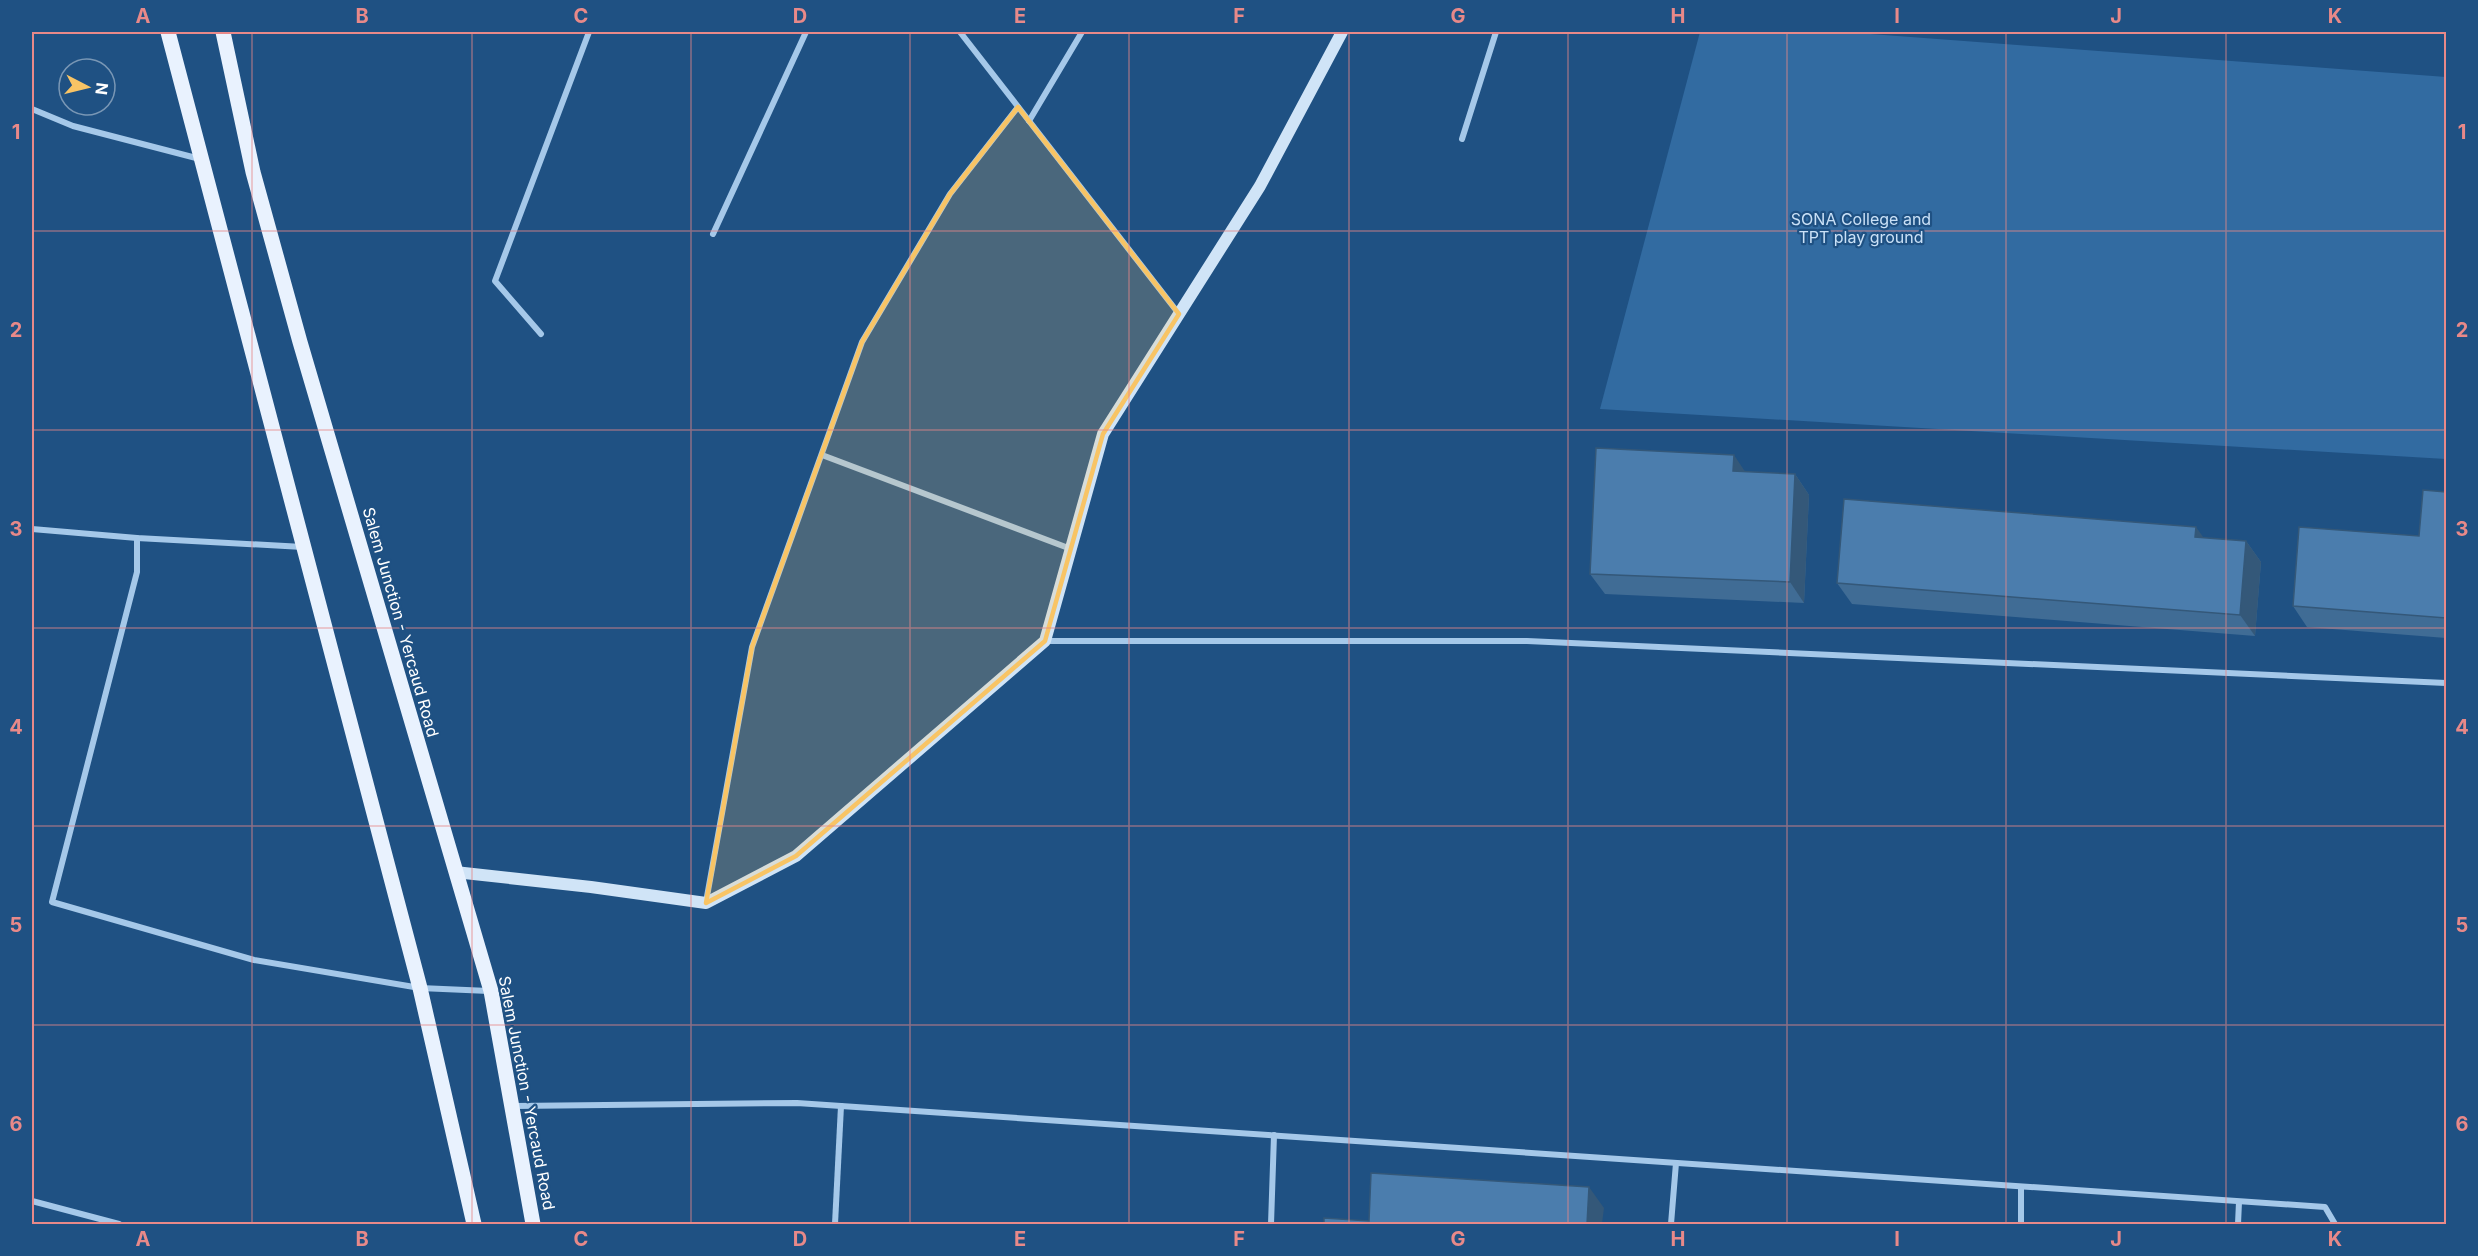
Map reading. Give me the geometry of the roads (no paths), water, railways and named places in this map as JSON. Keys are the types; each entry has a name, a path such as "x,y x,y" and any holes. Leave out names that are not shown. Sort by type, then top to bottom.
{"main road":[{"path":"168,32 420,988 474,1224"},
{"name":"Salem Junction - Yercaud Road","path":"223,32 253,172 300,342 491,991 534,1224"}],"street":[{"path":"540,334 495,281 589,32"},
{"path":"713,234 806,32"},
{"path":"960,32 1179,314"},
{"path":"1029,121 1082,32"},
{"path":"455,872 591,886 706,903 795,856 1045,641 1103,434 1260,186 1342,32"},
{"path":"1462,139 1496,32"},
{"path":"706,903 752,646 862,342 950,194 1018,107"},
{"path":"32,109 73,126 201,159"},
{"path":"822,455 1071,549"},
{"path":"32,529 137,538 303,547"},
{"path":"137,538 137,572 52,902 254,960 420,988 491,991"},
{"path":"1045,641 1527,641 2446,682"},
{"path":"513,1106 797,1103 2325,1207 2335,1224"},
{"path":"835,1224 841,1107"},
{"path":"1271,1224 1274,1136"},
{"path":"1671,1224 1676,1163"},
{"path":"2021,1187 2021,1224"},
{"path":"32,1201 119,1224"},
{"path":"2238,1224 2239,1202"}],"park label":[{"name":"SONA College and TPT play ground","path":"1861,228"}]}
